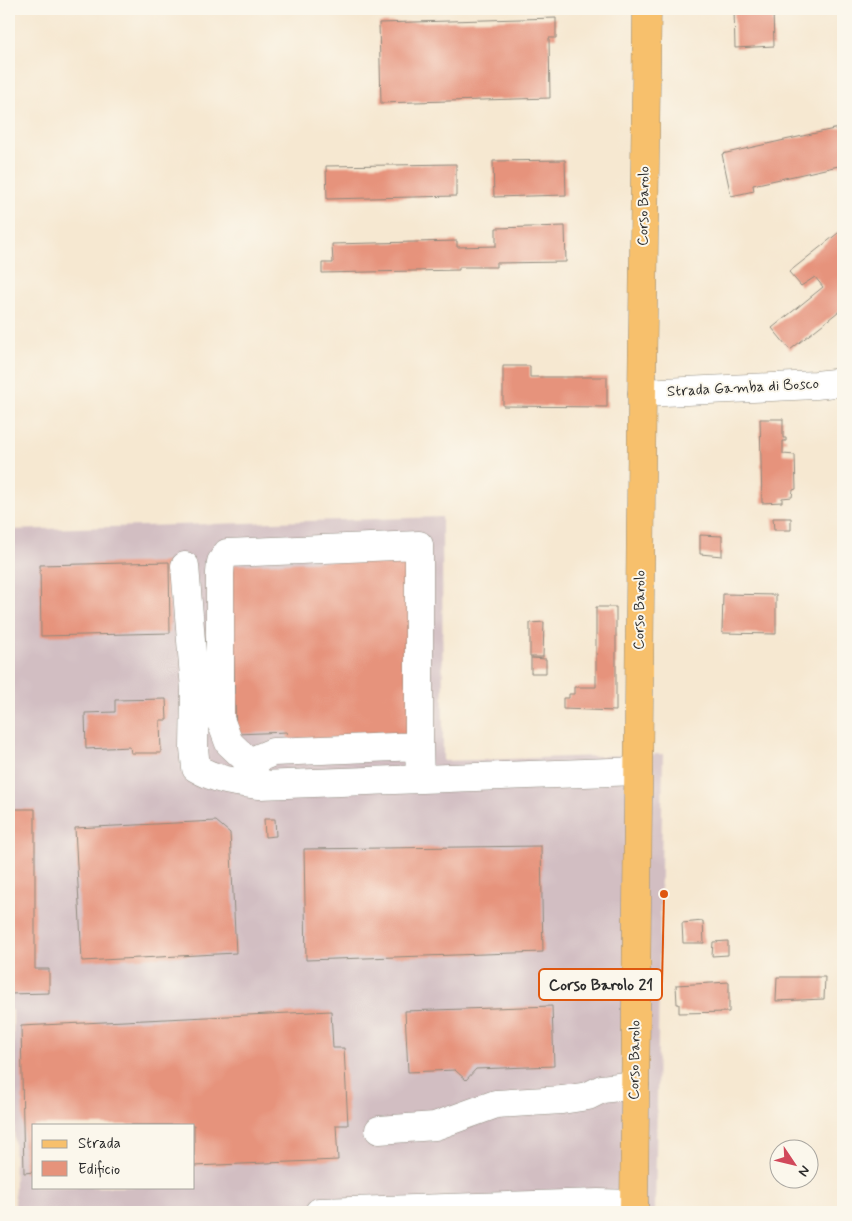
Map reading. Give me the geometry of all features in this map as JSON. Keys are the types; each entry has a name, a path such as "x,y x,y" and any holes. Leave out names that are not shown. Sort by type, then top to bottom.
{"main road":[{"name":"Corso Barolo","path":"634,1208 647,9"}],"street":[{"name":"Strada Gamba di Bosco","path":"642,393 816,385 843,382"},
{"path":"254,774 229,743 220,719 220,573 221,562 227,552 419,545 420,779"},
{"path":"185,566 195,690 194,748 196,768 208,775 224,781 254,774 420,779 638,771"},
{"path":"254,774 273,752 419,746"},
{"path":"379,1130 435,1126 496,1104 562,1100 588,1096 602,1089 635,1085"},
{"path":"319,1212 588,1204 634,1208"}],"shaded area":[{"path":"442,517 443,761 663,754 655,1212 9,1212 9,1206 15,1206 13,1010 9,1010 9,530"}],"building":[{"path":"734,9 773,9 774,46 735,48"},
{"path":"556,18 556,38 549,38 550,98 381,103 379,23"},
{"path":"843,127 843,165 753,185 754,191 731,196 722,154"},
{"path":"565,160 566,195 494,197 493,161"},
{"path":"456,164 456,196 327,199 326,166"},
{"path":"565,226 566,262 496,263 496,267 459,267 459,270 322,273 322,263 333,263 332,244 457,241 457,247 496,246 496,228"},
{"path":"843,229 843,308 790,350 772,328 823,287 815,277 801,286 789,272"},
{"path":"503,366 530,366 530,377 607,377 607,407 503,406"},
{"path":"760,419 783,419 783,438 786,438 786,441 783,441 783,454 795,455 796,489 793,490 792,497 782,498 782,502 762,503"},
{"path":"773,518 791,518 791,530 774,530"},
{"path":"700,535 722,536 722,556 700,554"},
{"path":"408,558 412,738 288,739 287,732 236,734 231,565"},
{"path":"169,562 170,633 41,636 40,565"},
{"path":"723,594 776,595 776,634 722,633"},
{"path":"596,607 616,607 616,711 563,709 563,698 569,698 569,694 574,694 574,687 596,687"},
{"path":"544,622 543,657 530,657 530,623"},
{"path":"531,658 546,659 546,673 531,673"},
{"path":"166,699 167,720 160,720 161,753 131,753 130,747 86,749 85,713 115,712 115,700"},
{"path":"9,809 35,809 35,969 49,969 49,993 9,994"},
{"path":"264,819 275,819 276,836 265,837"},
{"path":"216,821 230,833 236,953 82,961 75,828"},
{"path":"541,846 543,952 306,960 304,849"},
{"path":"703,921 704,943 683,943 682,923"},
{"path":"728,941 728,955 712,956 713,942"},
{"path":"777,977 825,977 824,999 776,1001"},
{"path":"729,982 729,1012 679,1013 676,985"},
{"path":"552,1006 554,1066 476,1069 466,1080 455,1070 408,1072 405,1011"},
{"path":"331,1011 333,1048 344,1048 348,1125 336,1125 338,1160 195,1166 195,1124 32,1124 32,1172 24,1173 21,1026"}],"place":[{"name":"Corso Barolo 21","path":"664,894"}]}
